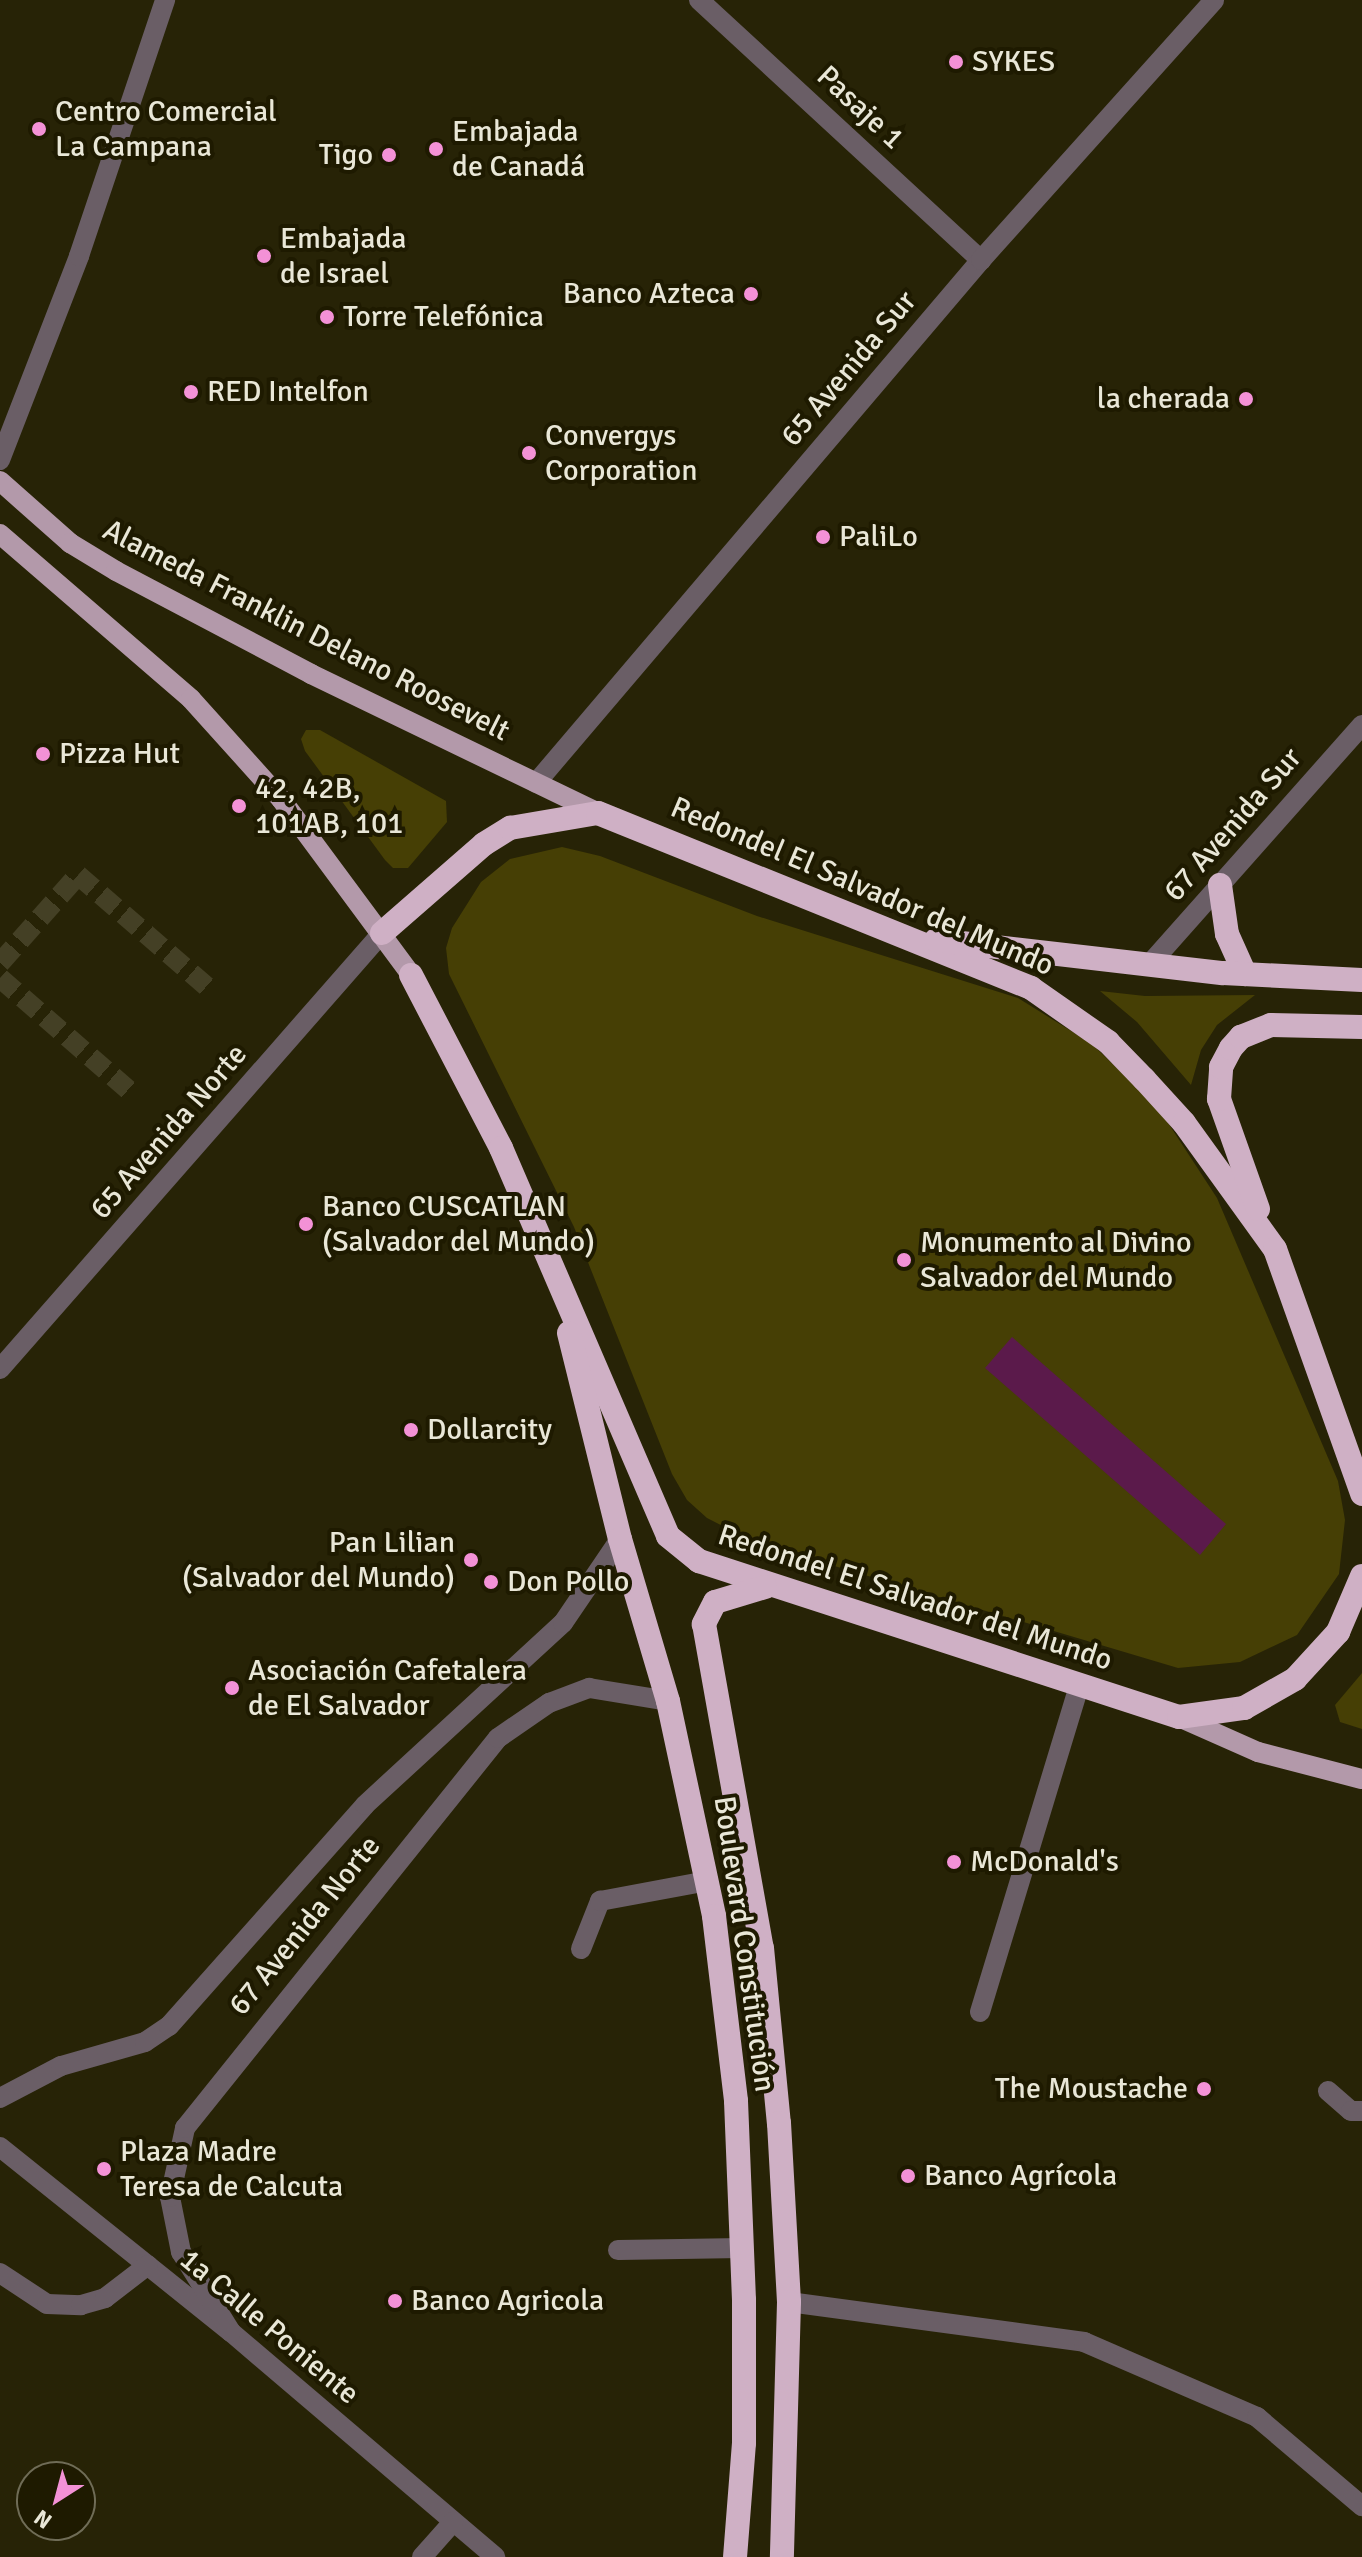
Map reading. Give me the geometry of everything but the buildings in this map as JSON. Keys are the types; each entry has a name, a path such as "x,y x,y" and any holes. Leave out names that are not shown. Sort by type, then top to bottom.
{"highway":[{"path":"382,933 484,844 510,828 598,813"},
{"name":"Redondel El Salvador del Mundo","path":"598,813 1031,988 1108,1042 1184,1123 1275,1249 1362,1494"},
{"path":"1220,885 1227,934 1245,974"},
{"path":"906,936 1149,965 1362,980"},
{"name":"Redondel El Salvador del Mundo","path":"411,975 501,1148 668,1536 699,1561 765,1587 1179,1717 1244,1708 1295,1679 1338,1632 1362,1576"},
{"path":"1275,1249 1223,1119 1221,1067 1241,1037 1271,1025 1362,1027"},
{"name":"Boulevard Constitución","path":"552,1261 620,1539 668,1701 708,1881 736,2101 742,2248 744,2443 735,2557"},
{"name":"Boulevard Constitución","path":"765,1587 715,1602 704,1624 762,1948 789,2302 782,2557"}],"main road":[{"name":"Alameda Franklin Delano Roosevelt","path":"0,481 70,543 116,571 311,674 598,813"},
{"path":"0,534 191,699 281,799 411,975"},
{"path":"1179,1717 1258,1752 1362,1779"}],"street":[{"path":"0,460 79,256 165,0"},
{"name":"Pasaje 1","path":"699,0 981,260"},
{"name":"65 Avenida Sur","path":"536,783 981,260 1214,0"},
{"name":"67 Avenida Sur","path":"1149,965 1362,725"},
{"name":"65 Avenida Norte","path":"0,1369 382,933"},
{"name":"67 Avenida Norte","path":"0,2098 61,2066 125,2049 169,2026 365,1805 563,1623 620,1539"},
{"path":"980,2012 1079,1686"},
{"name":"67 Avenida Norte","path":"231,2332 181,2252 170,2197 185,2128 498,1738 549,1703 589,1688 668,1701"},
{"path":"581,1949 600,1901 708,1881"},
{"path":"1328,2091 1351,2111 1362,2111"},
{"name":"1a Calle Poniente","path":"0,2147 231,2332 495,2557"},
{"path":"618,2250 742,2248"},
{"path":"0,2273 47,2304 81,2305 105,2298 148,2265"},
{"path":"789,2302 1084,2342 1257,2417 1362,2506"},
{"path":"422,2557 453,2522"}],"shaded area":[{"path":"306,730 320,730 446,801 447,822 408,868 393,868 385,860 305,751 301,739"},
{"path":"562,847 600,856 757,916 1018,998 1092,1044 1159,1109 1217,1198 1338,1481 1345,1520 1339,1574 1297,1635 1240,1662 1178,1668 754,1542 707,1518 687,1500 672,1474 574,1227 449,974 446,948 452,928 481,882 510,859"},
{"path":"1100,991 1145,996 1255,995 1217,1025 1201,1050 1191,1085 1137,1022"},
{"path":"1012,1337 1226,1524 1200,1555 985,1368"},
{"path":"1362,1673 1362,1729 1340,1722 1335,1705"}],"tunnel":[{"path":"0,963 78,875 213,992"},
{"path":"0,978 132,1093"}],"place":[{"name":"SYKES","path":"956,62"},
{"name":"Centro Comercial La Campana","path":"39,129"},
{"name":"Embajada de Canadá","path":"436,149"},
{"name":"Tigo","path":"389,155"},
{"name":"Embajada de Israel","path":"264,256"},
{"name":"Banco Azteca","path":"751,294"},
{"name":"Torre Telefónica","path":"327,317"},
{"name":"RED Intelfon","path":"191,392"},
{"name":"la cherada","path":"1246,399"},
{"name":"Convergys Corporation","path":"529,453"},
{"name":"PaliLo","path":"823,537"},
{"name":"Pizza Hut","path":"43,754"},
{"name":"42, 42B, 101AB, 101","path":"239,806"},
{"name":"Banco CUSCATLAN (Salvador del Mundo)","path":"306,1224"},
{"name":"Monumento al Divino Salvador del Mundo","path":"904,1260"},
{"name":"Dollarcity","path":"411,1430"},
{"name":"Pan Lilian (Salvador del Mundo)","path":"471,1560"},
{"name":"Don Pollo","path":"491,1582"},
{"name":"Asociación Cafetalera de El Salvador","path":"232,1688"},
{"name":"McDonald's","path":"954,1862"},
{"name":"The Moustache","path":"1204,2089"},
{"name":"Plaza Madre Teresa de Calcuta","path":"104,2169"},
{"name":"Banco Agrícola","path":"908,2176"},
{"name":"Banco Agricola","path":"395,2301"}]}
